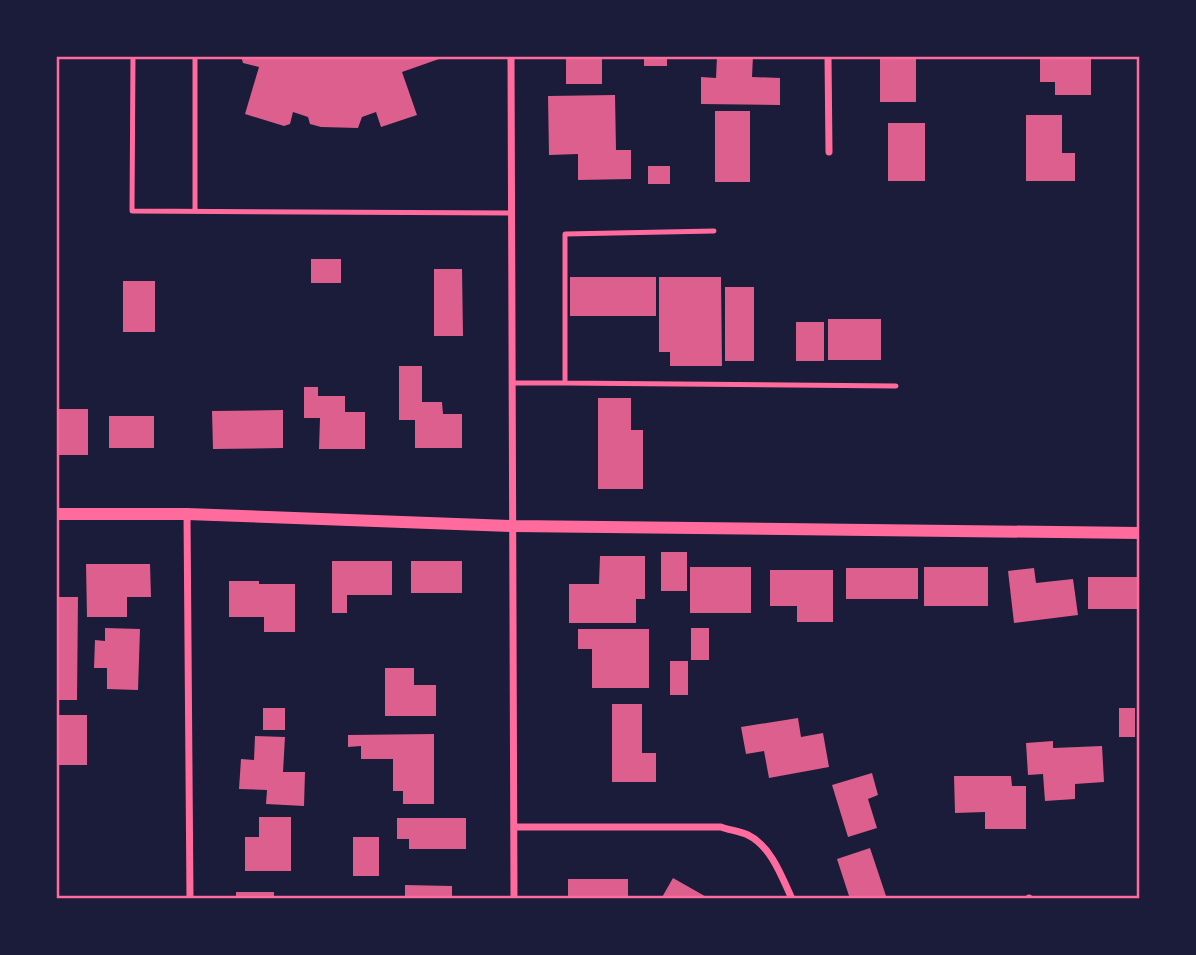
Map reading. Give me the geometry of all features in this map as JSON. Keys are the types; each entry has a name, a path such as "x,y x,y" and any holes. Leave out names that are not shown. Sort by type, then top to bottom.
{"street":[{"path":"511,56 514,899"},
{"path":"828,56 829,152"},
{"path":"56,514 187,514 513,526 1140,533"},
{"path":"187,514 190,899"},
{"path":"514,827 721,827 749,836 763,847 775,863 792,899"}],"lane":[{"path":"133,56 132,211 512,213"},
{"path":"195,56 195,211"},
{"path":"565,383 565,234 714,231"},
{"path":"513,383 896,386"}],"building":[{"path":"241,56 439,56 439,59 402,72 417,115 381,127 376,112 362,117 358,128 321,127 310,124 308,117 293,112 290,124 284,126 245,114 259,67 243,63"},
{"path":"566,56 602,56 602,84 566,84"},
{"path":"644,56 667,56 667,66 644,66"},
{"path":"717,56 753,56 752,77 780,78 780,105 701,104 701,77 716,78"},
{"path":"880,56 916,56 916,102 880,102"},
{"path":"1040,56 1091,56 1091,95 1055,95 1055,82 1040,82"},
{"path":"615,95 616,150 631,150 631,179 578,180 578,154 549,155 548,96"},
{"path":"715,111 750,111 750,182 715,182"},
{"path":"1026,115 1062,115 1062,153 1075,153 1075,181 1026,181"},
{"path":"888,123 925,123 925,181 888,181"},
{"path":"648,166 670,166 670,184 648,184"},
{"path":"311,259 341,259 341,283 311,283"},
{"path":"434,269 462,269 463,336 434,336"},
{"path":"570,277 656,277 656,316 570,316"},
{"path":"659,277 721,277 722,366 670,366 670,352 659,352"},
{"path":"123,281 155,281 155,332 123,332"},
{"path":"725,287 754,287 754,361 725,361"},
{"path":"828,319 881,319 881,360 828,360"},
{"path":"796,322 824,322 824,361 796,361"},
{"path":"399,366 422,366 422,402 442,402 443,414 462,414 462,448 415,448 415,420 399,420"},
{"path":"304,387 318,387 318,396 345,396 345,412 365,412 365,449 319,449 320,418 304,418"},
{"path":"598,398 631,398 631,430 643,430 643,489 598,489"},
{"path":"56,409 88,409 88,455 56,455"},
{"path":"283,410 283,448 213,449 212,411"},
{"path":"109,416 154,416 154,448 109,448"},
{"path":"661,552 687,552 687,591 661,591"},
{"path":"600,556 645,556 645,599 636,599 636,623 569,623 569,584 599,584"},
{"path":"332,561 392,561 392,595 347,595 347,613 332,613"},
{"path":"411,561 462,561 462,593 411,593"},
{"path":"86,564 150,564 151,597 127,597 127,617 87,617"},
{"path":"690,567 751,567 751,613 690,613"},
{"path":"924,567 988,567 988,606 924,606"},
{"path":"846,568 918,568 918,599 846,599"},
{"path":"1034,568 1036,583 1073,579 1078,615 1014,623 1008,571"},
{"path":"770,570 833,570 833,622 797,622 797,606 770,606"},
{"path":"1088,577 1138,577 1138,609 1088,609"},
{"path":"229,581 295,584 295,632 264,632 264,617 229,617"},
{"path":"56,597 78,597 77,700 56,700"},
{"path":"105,628 140,629 138,690 107,689 107,668 94,668 95,640 105,641"},
{"path":"691,628 709,628 709,660 691,660"},
{"path":"578,629 649,629 649,688 592,688 592,649 578,649"},
{"path":"670,661 688,661 688,695 670,695"},
{"path":"385,668 414,668 414,685 436,685 436,716 385,716"},
{"path":"612,704 642,704 642,753 656,753 656,782 612,782"},
{"path":"263,708 285,708 285,730 263,730"},
{"path":"1119,708 1135,708 1135,737 1119,737"},
{"path":"56,715 87,715 87,765 56,765"},
{"path":"798,718 801,737 823,733 829,767 769,778 764,751 746,754 741,727"},
{"path":"434,734 434,804 403,804 403,791 393,791 393,759 361,759 361,746 348,747 348,735"},
{"path":"255,736 285,737 283,772 305,772 304,806 266,804 267,790 239,789 241,759 254,760"},
{"path":"1053,741 1053,748 1102,746 1104,782 1075,784 1075,799 1045,801 1043,774 1028,775 1026,743"},
{"path":"872,773 878,795 868,799 877,828 848,837 832,785"},
{"path":"954,776 1011,776 1012,786 1026,786 1026,829 985,829 985,812 955,813"},
{"path":"259,817 291,817 291,871 245,871 245,837 259,837"},
{"path":"397,818 466,818 466,849 409,849 409,839 397,839"},
{"path":"353,837 379,837 379,876 353,876"},
{"path":"870,848 887,899 850,899 837,859"},
{"path":"673,878 710,899 661,899"},
{"path":"568,879 628,879 628,899 568,899"},
{"path":"405,885 452,886 452,898 405,899"},
{"path":"236,892 274,892 274,899 236,899"}]}
